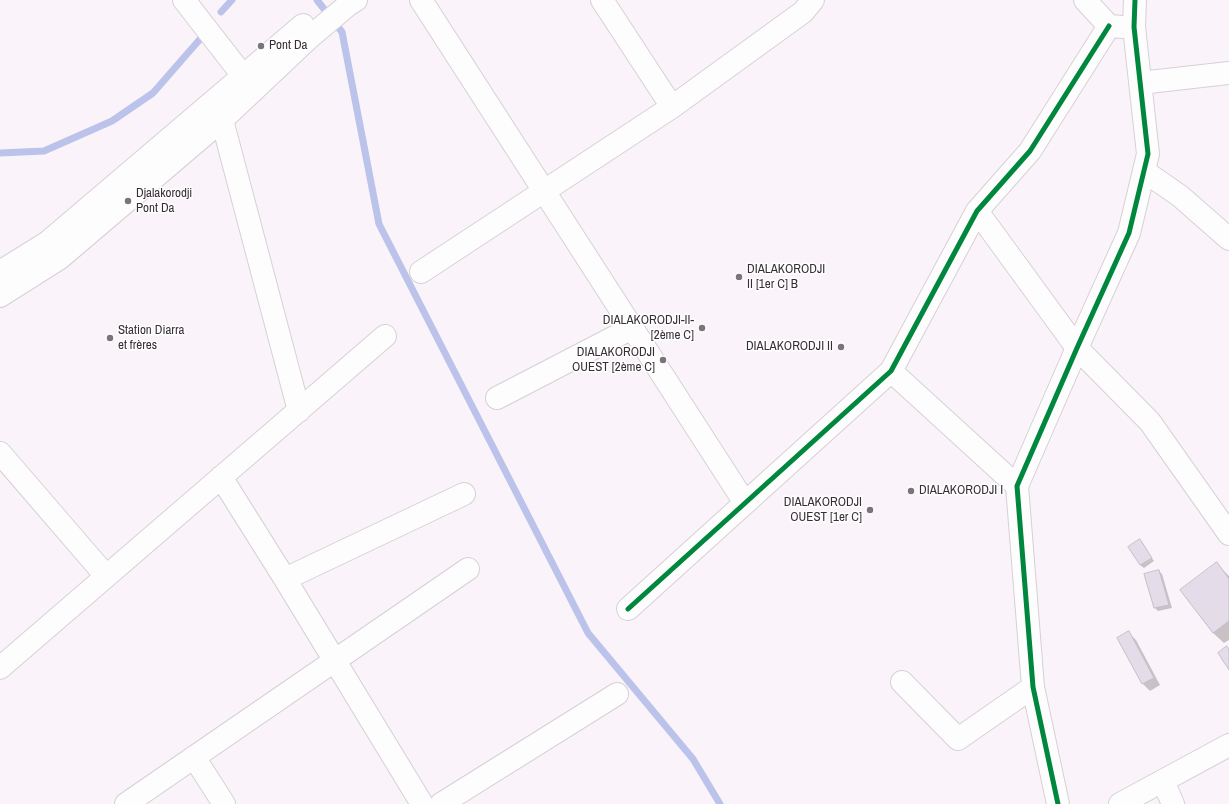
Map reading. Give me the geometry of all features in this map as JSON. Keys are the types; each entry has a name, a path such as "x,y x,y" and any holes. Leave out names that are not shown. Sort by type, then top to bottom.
{"street":[{"path":"184,0 248,83"},
{"path":"421,0 745,502"},
{"path":"602,0 672,108"},
{"path":"1085,0 1109,26 1134,27"},
{"path":"1058,804 1033,687 1017,486 1076,348 1129,233 1148,154 1134,27 1135,0"},
{"path":"0,296 60,258 248,83 306,32 346,2"},
{"path":"421,272 672,108 803,4"},
{"path":"628,609 891,371 977,211 1030,151 1109,26"},
{"path":"1140,83 1229,73"},
{"path":"0,272 48,242 216,112"},
{"path":"216,112 299,411"},
{"path":"1144,170 1180,196 1229,239"},
{"path":"977,211 1076,348 1150,422 1229,534"},
{"path":"497,398 632,328"},
{"path":"0,668 385,336"},
{"path":"891,371 1017,486"},
{"path":"2,459 106,576"},
{"path":"221,477 422,804"},
{"path":"285,579 464,494"},
{"path":"126,804 468,569"},
{"path":"902,682 958,739 1033,687"},
{"path":"441,804 617,694"},
{"path":"1120,804 1229,745"},
{"path":"194,757 224,804"},
{"path":"1163,781 1173,804"}],"building":[{"path":"1140,539 1152,558 1140,565 1128,547"},
{"path":"1217,562 1229,579 1229,621 1213,633 1180,590"},
{"path":"1159,570 1169,605 1154,608 1144,574"},
{"path":"1129,631 1154,678 1142,684 1117,638"},
{"path":"1227,646 1229,650 1229,670 1218,653"}],"waterway":[{"path":"221,12 232,0"},
{"path":"317,0 342,32 379,224 588,633 693,759 720,804"},
{"path":"0,153 44,151 112,121 153,93 201,38"}],"cycle path":[{"path":"1058,804 1033,687 1017,486 1129,233 1148,154 1134,27 1135,0"},
{"path":"628,609 891,371 977,211 1030,151 1109,26"}],"place":[{"name":"Pont Da","path":"261,46"},
{"name":"Djalakorodji Pont Da","path":"128,201"},
{"name":"DIALAKORODJI II [1er C] B","path":"739,277"},
{"name":"DIALAKORODJI-II- [2ème C]","path":"702,328"},
{"name":"Station Diarra et frères","path":"110,338"},
{"name":"DIALAKORODJI II","path":"841,347"},
{"name":"DIALAKORODJI OUEST [2ème C]","path":"663,360"},
{"name":"DIALAKORODJI I","path":"911,491"},
{"name":"DIALAKORODJI OUEST [1er C]","path":"870,510"}]}
